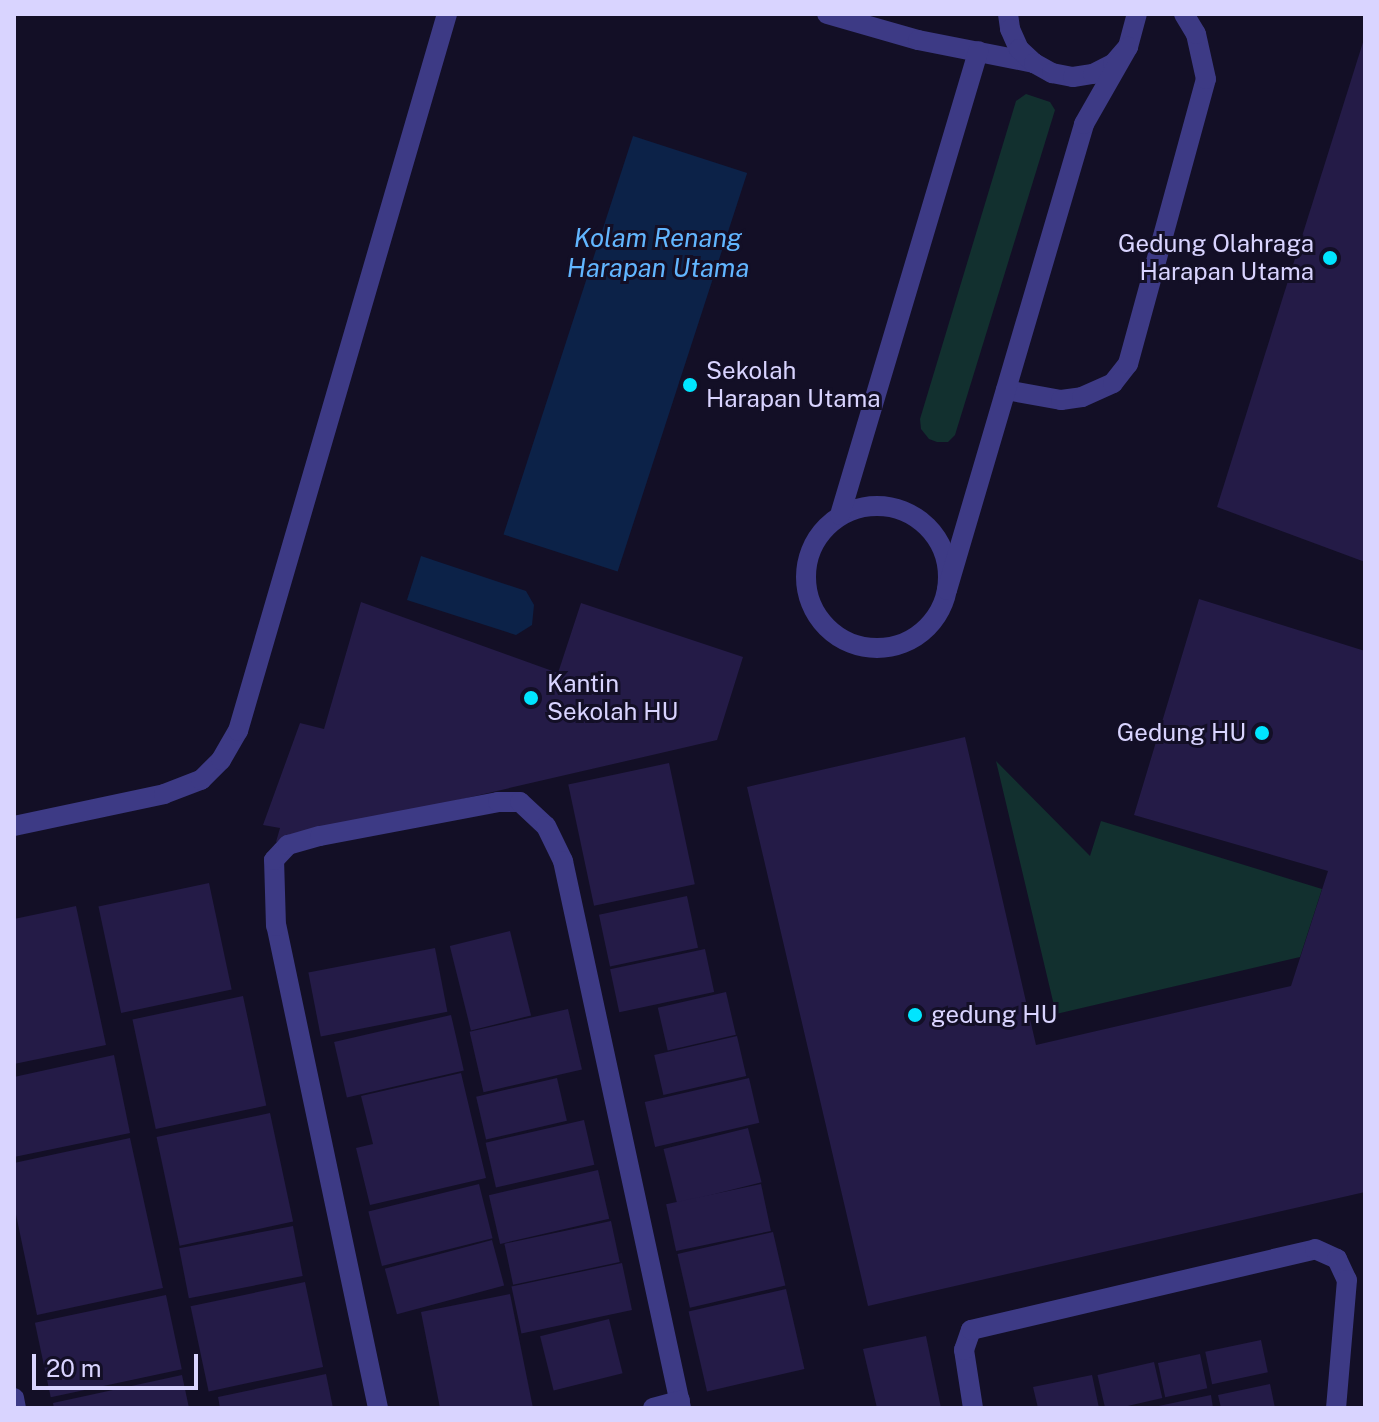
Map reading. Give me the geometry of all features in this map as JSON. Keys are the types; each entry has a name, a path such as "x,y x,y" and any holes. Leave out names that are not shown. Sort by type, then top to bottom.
{"street":[{"path":"14,826 164,794 201,780 221,760 238,731 447,14"},
{"path":"827,14 918,40 1034,63"},
{"path":"1008,14 1010,29 1019,49 1034,63 1052,73 1073,77 1093,74 1113,64 1128,47"},
{"path":"978,51 840,515 816,542 806,576 810,600 821,621 838,637 860,647 883,648 905,642 932,621 947,590 1084,124 1128,47 1137,14"},
{"path":"1006,390 1061,400 1082,397 1113,383 1128,364 1206,79 1205,61 1184,14"},
{"path":"840,515 862,506 885,506 908,512 927,525 940,544 947,566 947,590"},
{"path":"378,1408 276,926 274,860 288,845 320,836 498,802 520,802 546,826 563,861 680,1404 653,1408"},
{"path":"973,1408 964,1350 971,1330 1315,1249 1337,1259 1347,1280 1336,1408"},
{"path":"14,1398 16,1408"}],"green space":[{"path":"1026,94 1050,102 1055,110 955,435 948,442 937,442 929,439 921,429 920,419 1016,101"},
{"path":"996,761 1090,856 1101,821 1322,889 1300,957 1056,1014"}],"water":[{"name":"Kolam Renang Harapan Utama","path":"633,136 747,173 618,572 504,534"},
{"path":"421,556 526,591 534,605 532,625 516,635 407,600"}],"building":[{"name":"Gedung Olahraga Harapan Utama","path":"1365,40 1365,562 1217,507"},
{"name":"gedung HU","path":"1199,599 1365,651 1365,1192 868,1306 747,787 965,737 1036,1045 1291,986 1328,871 1134,815"},
{"name":"Kantin Sekolah HU","path":"361,602 558,673 581,603 743,657 717,740 276,842 280,828 263,825 300,723 324,729"},
{"path":"669,763 695,884 594,906 568,784"},
{"path":"209,883 232,990 121,1013 98,906"},
{"path":"687,896 698,948 610,967 599,915"},
{"path":"76,906 106,1045 14,1064 14,919"},
{"path":"510,931 531,1015 471,1030 450,946"},
{"path":"435,948 447,1012 321,1036 308,973"},
{"path":"705,949 714,992 619,1012 610,969"},
{"path":"726,992 736,1035 668,1051 658,1008"},
{"path":"243,996 266,1106 156,1129 132,1019"},
{"path":"568,1009 582,1069 484,1092 470,1032"},
{"path":"451,1015 464,1071 347,1098 334,1042"},
{"path":"737,1036 746,1076 663,1095 654,1055"},
{"path":"114,1055 130,1133 14,1157 14,1077"},
{"path":"461,1073 486,1178 370,1205 356,1148 373,1144 361,1096"},
{"path":"557,1078 567,1121 486,1140 476,1097"},
{"path":"749,1078 759,1123 655,1147 645,1102"},
{"path":"270,1113 293,1222 180,1246 157,1137"},
{"path":"584,1120 594,1165 496,1188 486,1143"},
{"path":"748,1128 762,1182 677,1203 664,1149"},
{"path":"130,1138 163,1288 37,1315 14,1205 14,1163"},
{"path":"598,1170 609,1219 500,1244 489,1195"},
{"path":"479,1184 493,1238 382,1266 368,1212"},
{"path":"761,1184 771,1231 676,1251 666,1204"},
{"path":"611,1221 620,1262 513,1285 504,1244"},
{"path":"293,1226 303,1276 189,1298 179,1248"},
{"path":"773,1232 785,1286 690,1308 678,1254"},
{"path":"492,1240 504,1285 397,1314 385,1269"},
{"path":"622,1263 632,1310 521,1333 511,1286"},
{"path":"305,1282 323,1367 209,1391 191,1306"},
{"path":"786,1289 804,1369 707,1391 689,1311"},
{"path":"510,1294 533,1408 440,1408 421,1312"},
{"path":"166,1295 182,1369 51,1397 35,1323"},
{"path":"609,1319 623,1373 554,1391 540,1336"},
{"path":"926,1336 941,1408 877,1408 863,1349"},
{"path":"1261,1340 1268,1372 1212,1384 1205,1352"},
{"path":"1200,1354 1207,1388 1165,1397 1158,1363"},
{"path":"1154,1362 1162,1398 1119,1408 1105,1408 1097,1375"},
{"path":"326,1374 333,1408 220,1408 218,1397"},
{"path":"182,1375 189,1408 54,1408 53,1403"},
{"path":"1092,1375 1099,1408 1038,1408 1033,1387"},
{"path":"1270,1384 1275,1408 1221,1408 1218,1395"},
{"path":"1211,1395 1213,1408 1154,1408 1154,1407"}],"place":[{"name":"Gedung Olahraga Harapan Utama","path":"1330,258"},
{"name":"Sekolah Harapan Utama","path":"690,385"},
{"name":"Kantin Sekolah HU","path":"531,698"},
{"name":"Gedung HU","path":"1262,733"},
{"name":"gedung HU","path":"915,1015"}]}
